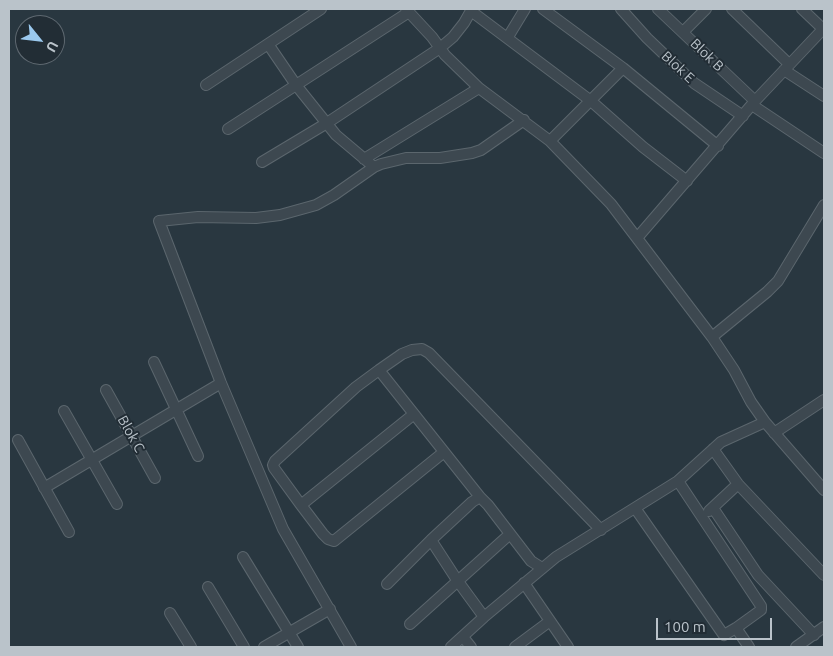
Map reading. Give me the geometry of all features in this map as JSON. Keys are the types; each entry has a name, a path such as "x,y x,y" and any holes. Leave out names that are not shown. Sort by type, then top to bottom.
{"street":[{"path":"206,85 321,9"},
{"path":"508,38 525,9"},
{"path":"542,9 623,68 718,146"},
{"name":"Blok E","path":"621,9 694,83 743,116"},
{"name":"Blok B","path":"658,9 753,103 824,153"},
{"path":"683,32 706,9"},
{"path":"732,9 787,67 824,96"},
{"path":"637,238 753,103 823,32 802,9"},
{"path":"228,129 407,10 445,56 480,88 550,141 611,204 712,337 765,422 824,490"},
{"path":"262,162 327,124 440,48 464,24 472,10 591,101 643,147 687,181"},
{"path":"268,44 296,85 336,135 374,167"},
{"path":"550,141 623,68"},
{"path":"364,159 480,88"},
{"path":"351,647 283,529 221,383 159,222 198,217 256,218 280,215 322,202 334,196 381,164 406,158 440,158 481,150 524,120"},
{"path":"712,337 778,281 824,205"},
{"path":"444,452 334,541 328,539 323,534 274,468 275,461 356,387 402,354 422,349 429,353 601,530"},
{"path":"154,362 198,456"},
{"path":"378,370 531,561 542,568"},
{"path":"44,488 221,383"},
{"name":"Blok C","path":"106,390 155,478"},
{"path":"774,433 824,400"},
{"path":"64,411 117,504"},
{"path":"300,505 414,414"},
{"path":"451,647 484,616 556,557 678,481 721,442 765,422"},
{"path":"18,440 69,532"},
{"path":"713,449 738,484 824,576"},
{"path":"635,508 722,634 736,628 762,608 678,481"},
{"path":"702,518 738,484"},
{"path":"387,584 431,540 472,502 480,497"},
{"path":"713,508 758,575 814,635"},
{"path":"410,624 510,534"},
{"path":"431,540 484,616"},
{"path":"243,557 298,647"},
{"path":"524,583 568,647"},
{"path":"208,586 244,647"},
{"path":"264,647 330,609"},
{"path":"170,613 191,647"},
{"path":"515,647 550,621"},
{"path":"800,646 824,627"},
{"path":"736,628 749,647"},
{"path":"463,637 471,647"}]}
